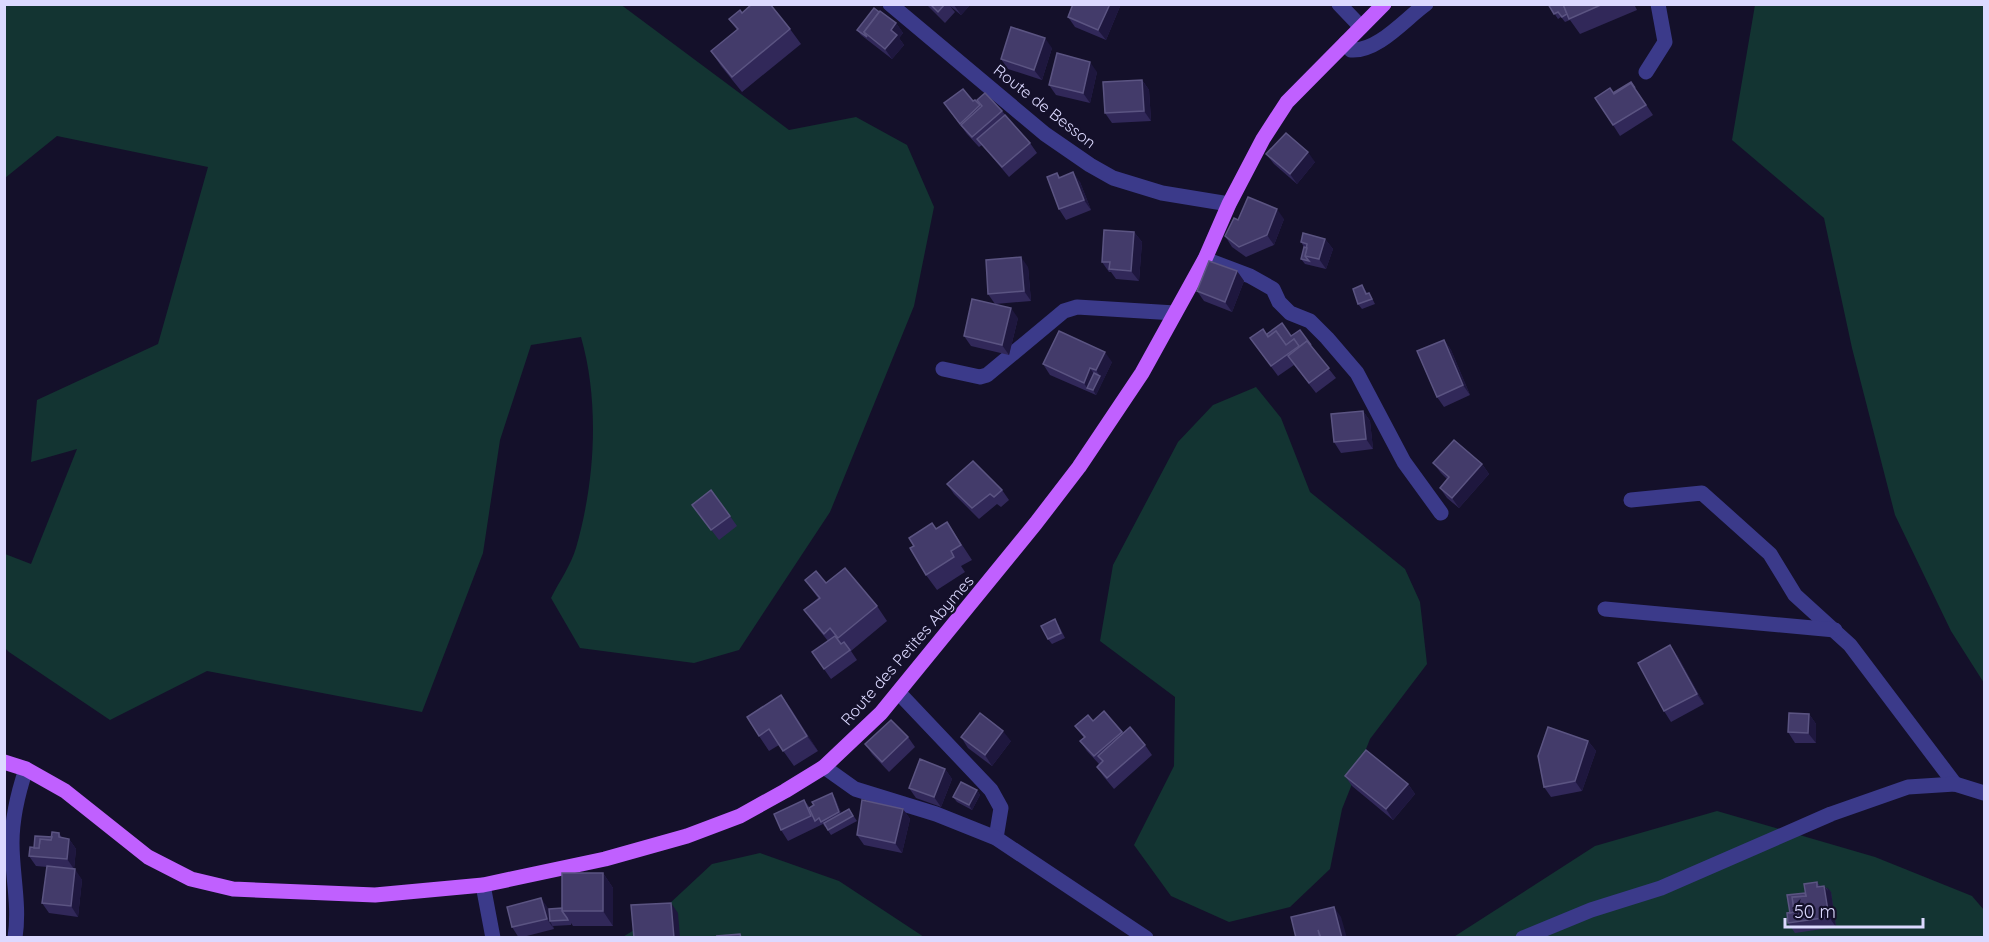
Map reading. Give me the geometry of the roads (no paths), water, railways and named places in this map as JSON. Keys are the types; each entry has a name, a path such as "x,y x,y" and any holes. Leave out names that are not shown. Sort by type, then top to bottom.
{"main road":[{"path":"1229,204 1263,139 1287,102 1384,4"},
{"name":"Route des Petites Abymes","path":"4,762 26,769 65,791 148,857 191,879 233,889 375,894 483,885 605,859 687,836 740,816 824,767 852,742 899,693 1079,467 1142,373 1205,259 1229,204"}],"street":[{"name":"Route de Besson","path":"890,4 1045,134 1090,165 1113,178 1162,193 1229,204"},
{"path":"1339,4 1361,27"},
{"path":"1346,42 1351,50 1361,51 1377,42 1425,4"},
{"path":"1646,72 1665,42 1658,4"},
{"path":"1205,259 1250,276 1273,289 1279,302 1290,313 1310,321 1327,338 1357,373 1404,462 1440,513"},
{"path":"943,369 980,377 987,375 1064,311 1077,307 1175,313"},
{"path":"1631,500 1702,493 1770,554 1795,595 1850,645 1955,784"},
{"path":"1605,609 1834,630"},
{"path":"899,693 991,790 1001,808 996,838"},
{"path":"824,767 855,789 936,814 996,838 1146,938"},
{"path":"15,938 17,892 12,842 16,802 26,769"},
{"path":"1523,938 1591,910 1661,888 1831,814 1908,787 1955,784 1984,793"},
{"path":"483,885 493,938"}]}
